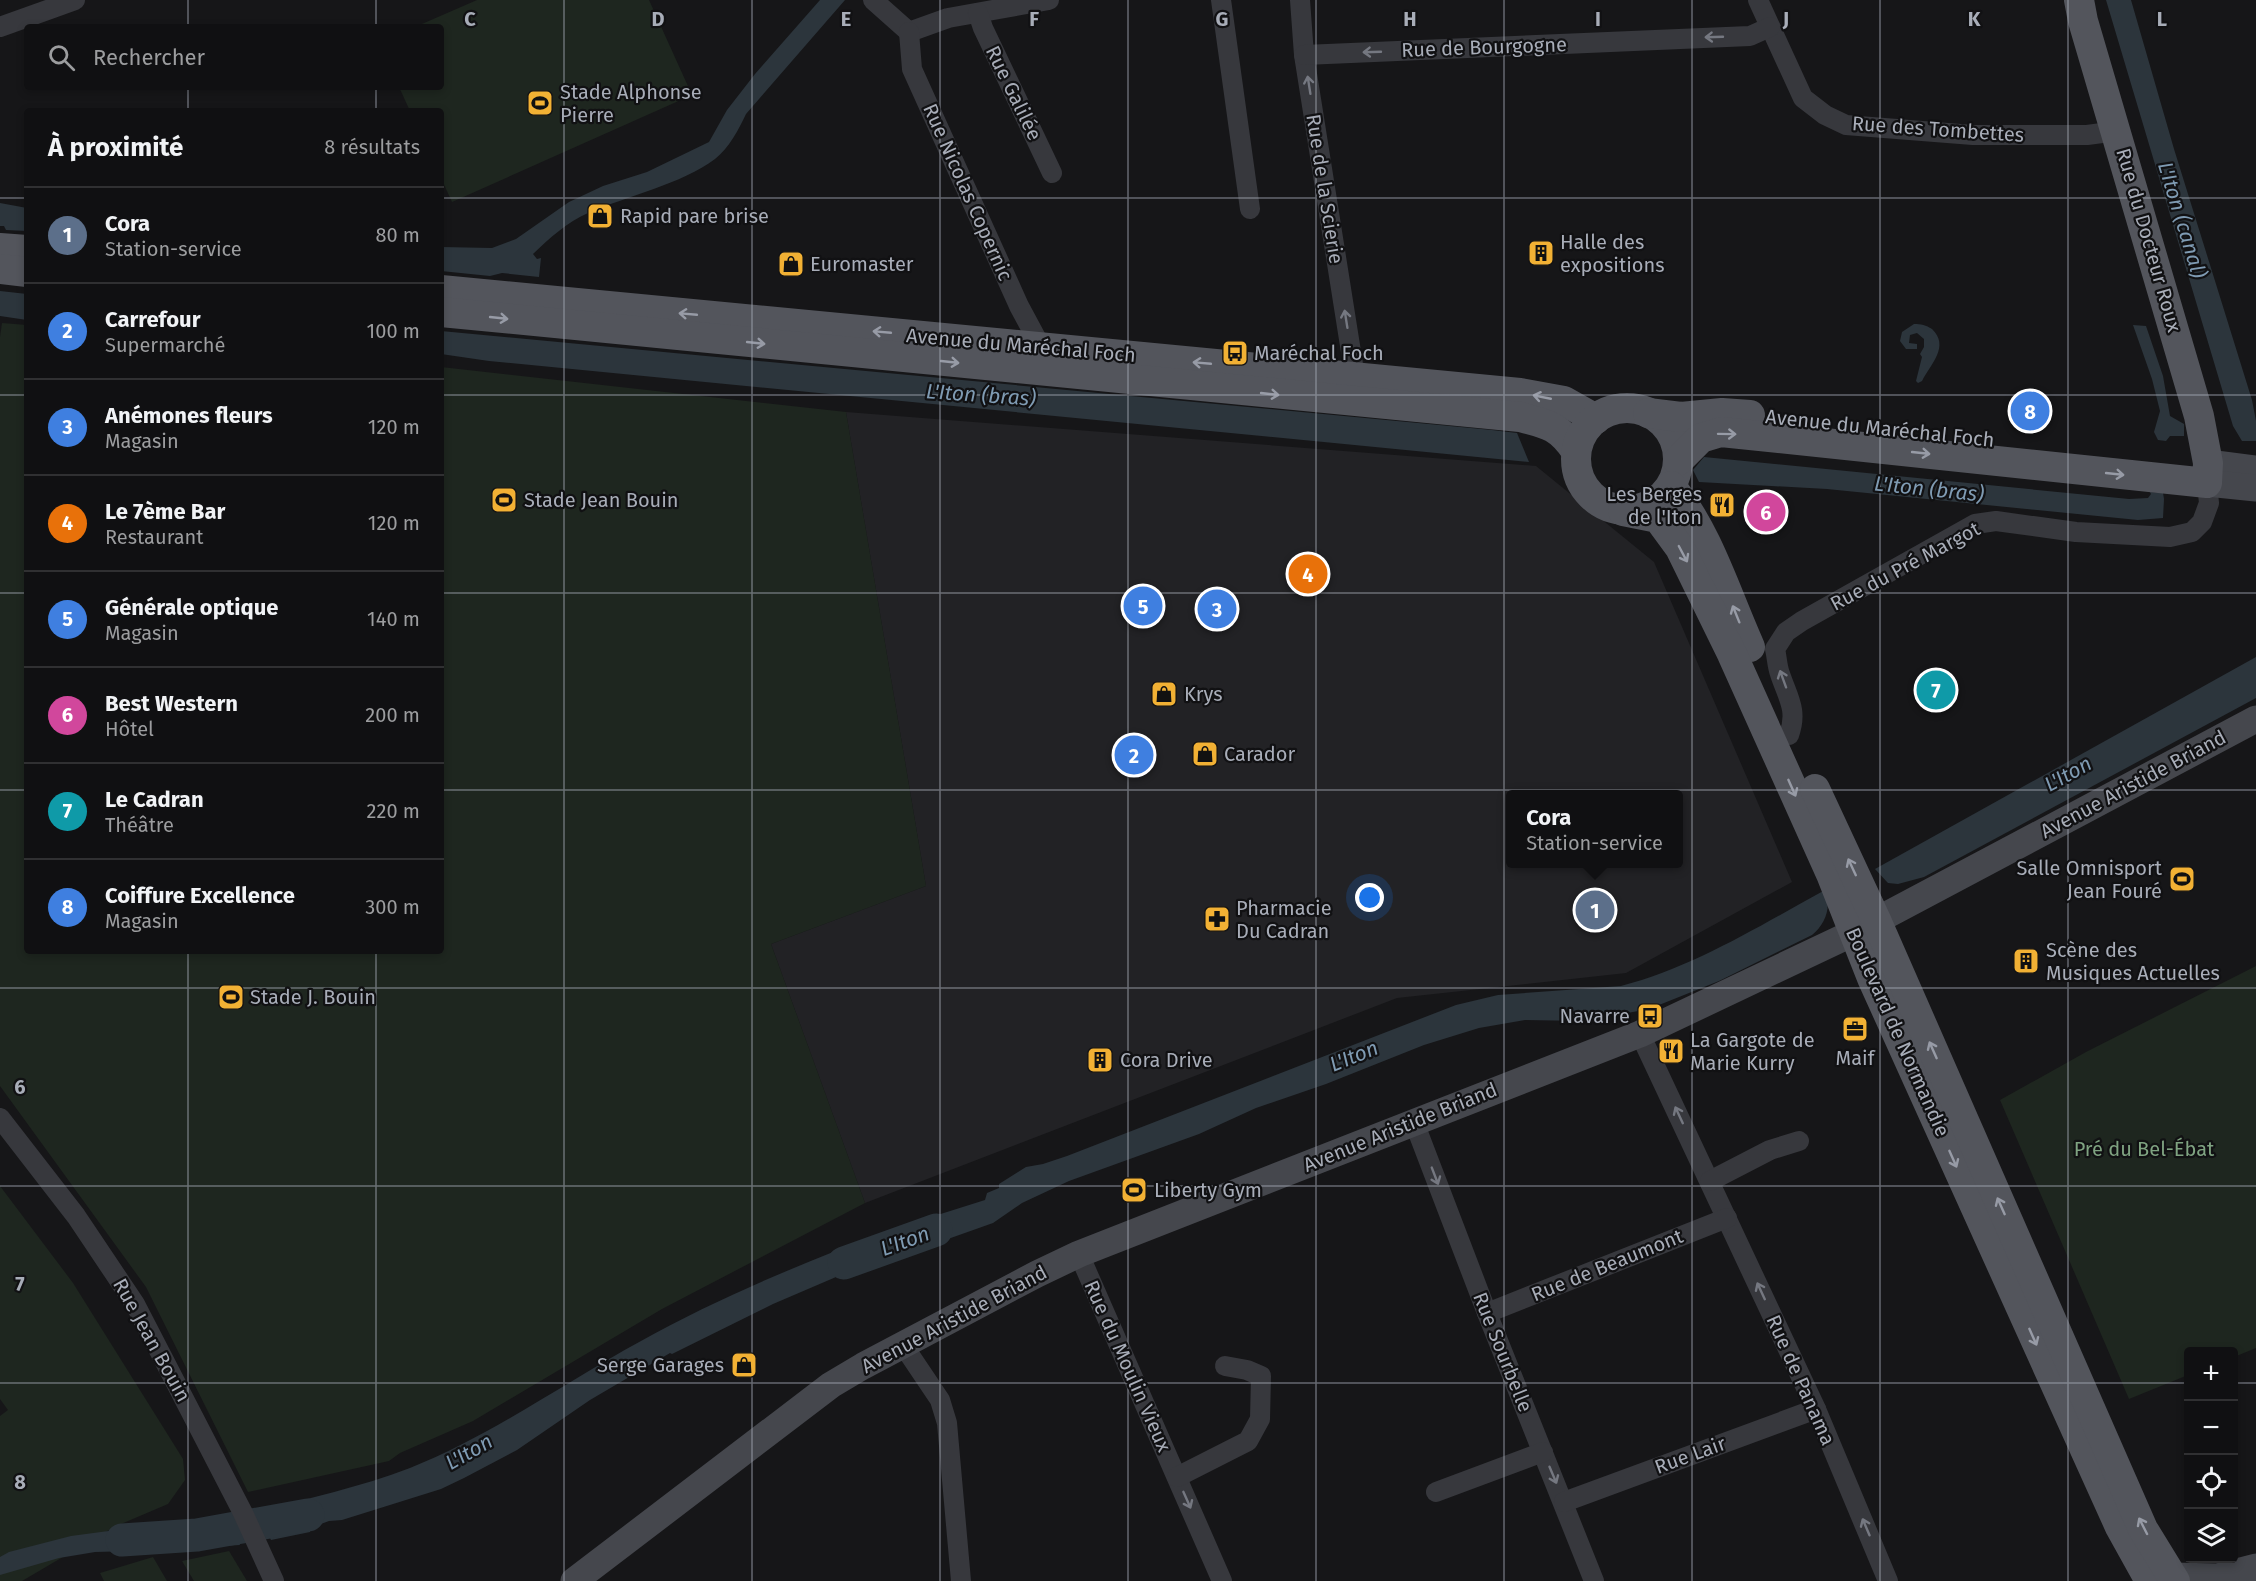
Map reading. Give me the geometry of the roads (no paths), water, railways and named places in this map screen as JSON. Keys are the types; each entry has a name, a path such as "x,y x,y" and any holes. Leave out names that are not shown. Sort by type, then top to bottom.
{"main road":[{"name":"Rue du Docteur Roux","path":"2079,0 2083,21 2199,416 2207,473"},
{"path":"0,248 24,250"},
{"path":"0,269 24,272"},
{"name":"Avenue du Maréchal Foch","path":"444,290 1520,393 1564,401 1596,418"},
{"name":"Avenue du Maréchal Foch","path":"444,312 1520,417 1551,427 1564,434 1576,451"},
{"path":"1621,408 1648,412 1661,421 1677,446 1674,474 1662,497 1637,510 1623,511 1600,503 1589,494 1580,481 1576,467 1576,451 1586,428 1596,418 1621,408"},
{"name":"Avenue du Maréchal Foch","path":"1648,412 1681,417 1722,413 1751,415 2207,473 2256,488"},
{"name":"Avenue du Maréchal Foch","path":"1674,474 1701,438 1721,432 2207,473 2256,468"},
{"name":"Boulevard de Normandie","path":"1674,474 1689,510 1704,537 1789,735 1865,926 1872,978 2120,1527 2164,1580"},
{"name":"Boulevard de Normandie","path":"1623,511 1658,518 1680,548 1732,654 1831,874 1865,926"},
{"name":"Avenue Aristide Briand","path":"574,1581 831,1385 1037,1274 1079,1254 1640,1034 1865,926 2256,719"},
{"path":"2164,1580 2217,1577 2256,1567"}],"street":[{"path":"0,27 75,0"},
{"path":"873,0 909,32 948,18 1049,0"},
{"path":"1221,0 1250,209"},
{"name":"Rue de la Scierie","path":"1300,0 1304,55 1355,377"},
{"name":"Rue des Tombettes","path":"1758,0 1803,98 1825,115 1846,125 1973,135 2087,135 2117,131"},
{"name":"Rue Galilée","path":"978,13 1052,173"},
{"name":"Rue de Bourgogne","path":"1304,55 1750,36 1770,27"},
{"name":"Rue Nicolas Copernic","path":"909,32 912,69 1019,306 1041,347"},
{"name":"Rue du Pré Margot","path":"1789,735 1794,722 1792,703 1779,672 1775,649 1786,632 1975,524 1996,521 2106,534 2170,537 2192,532 2206,516 2209,503 2207,473"},
{"name":"Rue de Panama","path":"1640,1034 1816,1409 1888,1581"},
{"name":"Rue Jean Bouin","path":"0,1118 83,1225 135,1304 243,1513 274,1581"},
{"name":"Rue Sourbelle","path":"1414,1122 1594,1581"},
{"path":"1710,1181 1770,1150 1799,1141"},
{"name":"Rue de Beaumont","path":"1487,1313 1727,1218"},
{"name":"Rue du Moulin Vieux","path":"1079,1254 1222,1581"},
{"path":"903,1345 940,1400 947,1423 961,1581"},
{"name":"Rue du Moulin Vieux","path":"1177,1477 1248,1441 1260,1419 1261,1376 1247,1370 1225,1366"},
{"name":"Rue Lair","path":"1564,1502 1816,1409"},
{"path":"1436,1492 1543,1452"}],"water":[{"path":"820,0 845,0 746,114 737,132 720,155 702,168 573,221 533,254 537,259 541,258 539,277 502,273 490,276 444,271 444,247 492,248 516,239 569,202 603,186 647,172 709,142 727,110 755,74"},
{"name":"L'Iton (canal)","path":"2106,0 2131,0 2174,149 2252,400 2256,421 2256,441 2242,441 2233,426"},
{"path":"0,203 24,207 24,231 6,230 4,226 0,226"},
{"path":"0,291 24,294 24,320 0,316"},
{"path":"1914,324 1932,329 1939,342 1934,362 1922,381 1918,383 1916,381 1924,339 1917,333 1910,335 1909,343 1917,344 1917,349 1906,349 1900,341 1902,332"},
{"path":"2133,325 2146,326 2163,376 2170,416 2184,424 2184,436 2170,436 2166,441 2158,440 2154,432 2160,411 2152,379"},
{"name":"L'Iton (bras)","path":"444,331 1517,433 1529,462 489,361 444,354"},
{"name":"L'Iton (bras)","path":"1704,457 2129,499 2148,498 2150,492 2163,493 2163,518 2138,520 1827,489 1699,482 1693,470"},
{"path":"2256,657 2256,698 1924,877 1898,884 1888,883 1875,869"},
{"path":"1825,890 1828,903 1826,915 1824,921 1812,935 1719,981 1649,1009 1584,1021 1525,1020 1479,1028 1424,1045 1326,1084 1256,1108 1199,1134 1069,1181 1022,1203 993,1223 900,1256 890,1230 985,1200 987,1193 999,1188 999,1184 1026,1167 1067,1156 1456,1005 1498,995 1621,986 1648,978 1700,957"},
{"path":"881,1233 892,1259 836,1277 670,1353 590,1400 517,1450 441,1489 342,1520 329,1521 310,1528 310,1532 271,1540 257,1512 373,1481 440,1455 699,1310"},
{"path":"228,1518 240,1545 189,1548 179,1521"},
{"path":"161,1524 171,1550 95,1552 59,1558 0,1575 0,1557 9,1552 71,1536"}],"waterway":[{"name":"L'Iton","path":"844,1263 936,1230"},
{"name":"L'Iton","path":"122,1540 197,1535 308,1515"}],"place":[{"name":"Stade Alphonse Pierre","path":"540,103"},
{"name":"Rapid pare brise","path":"600,216"},
{"name":"Halle des expositions","path":"1541,253"},
{"name":"Euromaster","path":"791,264"},
{"name":"Maréchal Foch","path":"1235,353"},
{"name":"Coiffure Excellence","path":"2030,411"},
{"name":"Stade Jean Bouin","path":"504,500"},
{"name":"Les Berges de l'Iton","path":"1722,505"},
{"name":"Best Western","path":"1766,512"},
{"name":"Le 7ème Bar","path":"1308,574"},
{"name":"Générale optique","path":"1143,606"},
{"name":"Anémones fleurs","path":"1217,609"},
{"name":"Le Cadran","path":"1936,690"},
{"name":"Krys","path":"1164,694"},
{"name":"Carador","path":"1205,754"},
{"name":"Carrefour","path":"1134,755"},
{"name":"Salle Omnisport Jean Fouré","path":"2182,879"},
{"name":"Cora","path":"1595,910"},
{"name":"Pharmacie Du Cadran","path":"1217,919"},
{"name":"Scène des Musiques Actuelles","path":"2026,961"},
{"name":"Stade J. Bouin","path":"231,997"},
{"name":"Navarre","path":"1650,1016"},
{"name":"Maif","path":"1855,1029"},
{"name":"La Gargote de Marie Kurry","path":"1671,1051"},
{"name":"Cora Drive","path":"1100,1060"},
{"name":"Liberty Gym","path":"1134,1190"},
{"name":"Serge Garages","path":"744,1365"}],"park label":[{"name":"Pré du Bel-Ébat","path":"2144,1149"}]}
